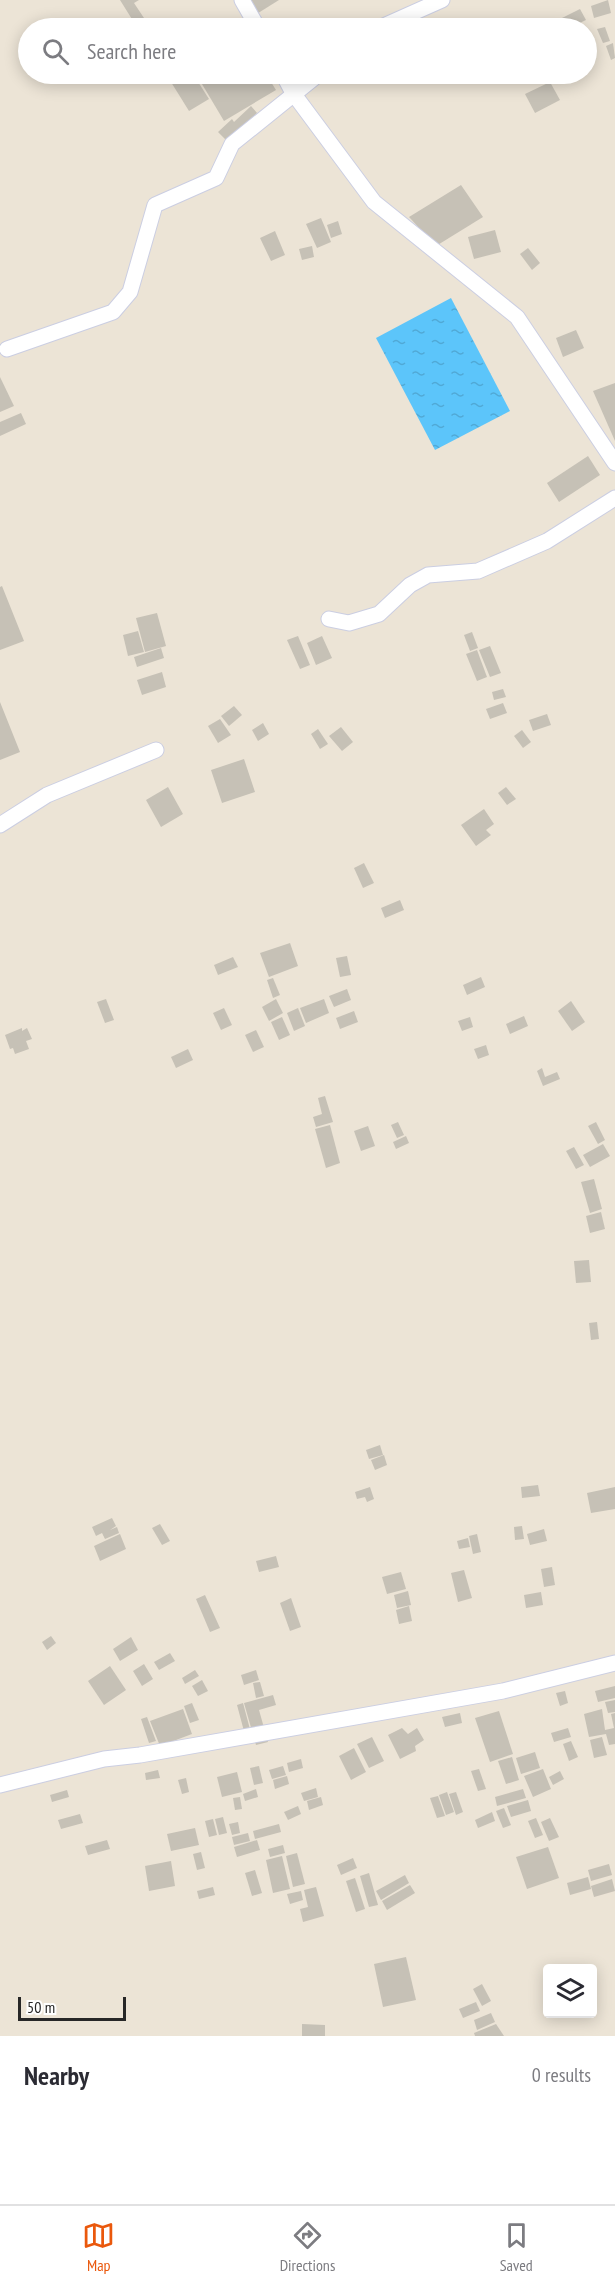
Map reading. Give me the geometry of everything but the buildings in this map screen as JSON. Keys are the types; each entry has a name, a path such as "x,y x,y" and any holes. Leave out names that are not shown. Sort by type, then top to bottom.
{"street":[{"path":"242,0 252,18"},
{"path":"402,18 442,0"},
{"path":"288,84 374,202 517,317 614,460"},
{"path":"8,349 113,312 130,292 155,205 216,178 232,144 305,84"},
{"path":"329,619 349,623 379,614 410,585 428,575 478,571 547,541 615,498"},
{"path":"0,825 47,795 156,750"},
{"path":"0,1785 104,1759 140,1755 503,1691 615,1663"}],"water":[{"path":"451,298 510,411 435,450 376,338"}]}
